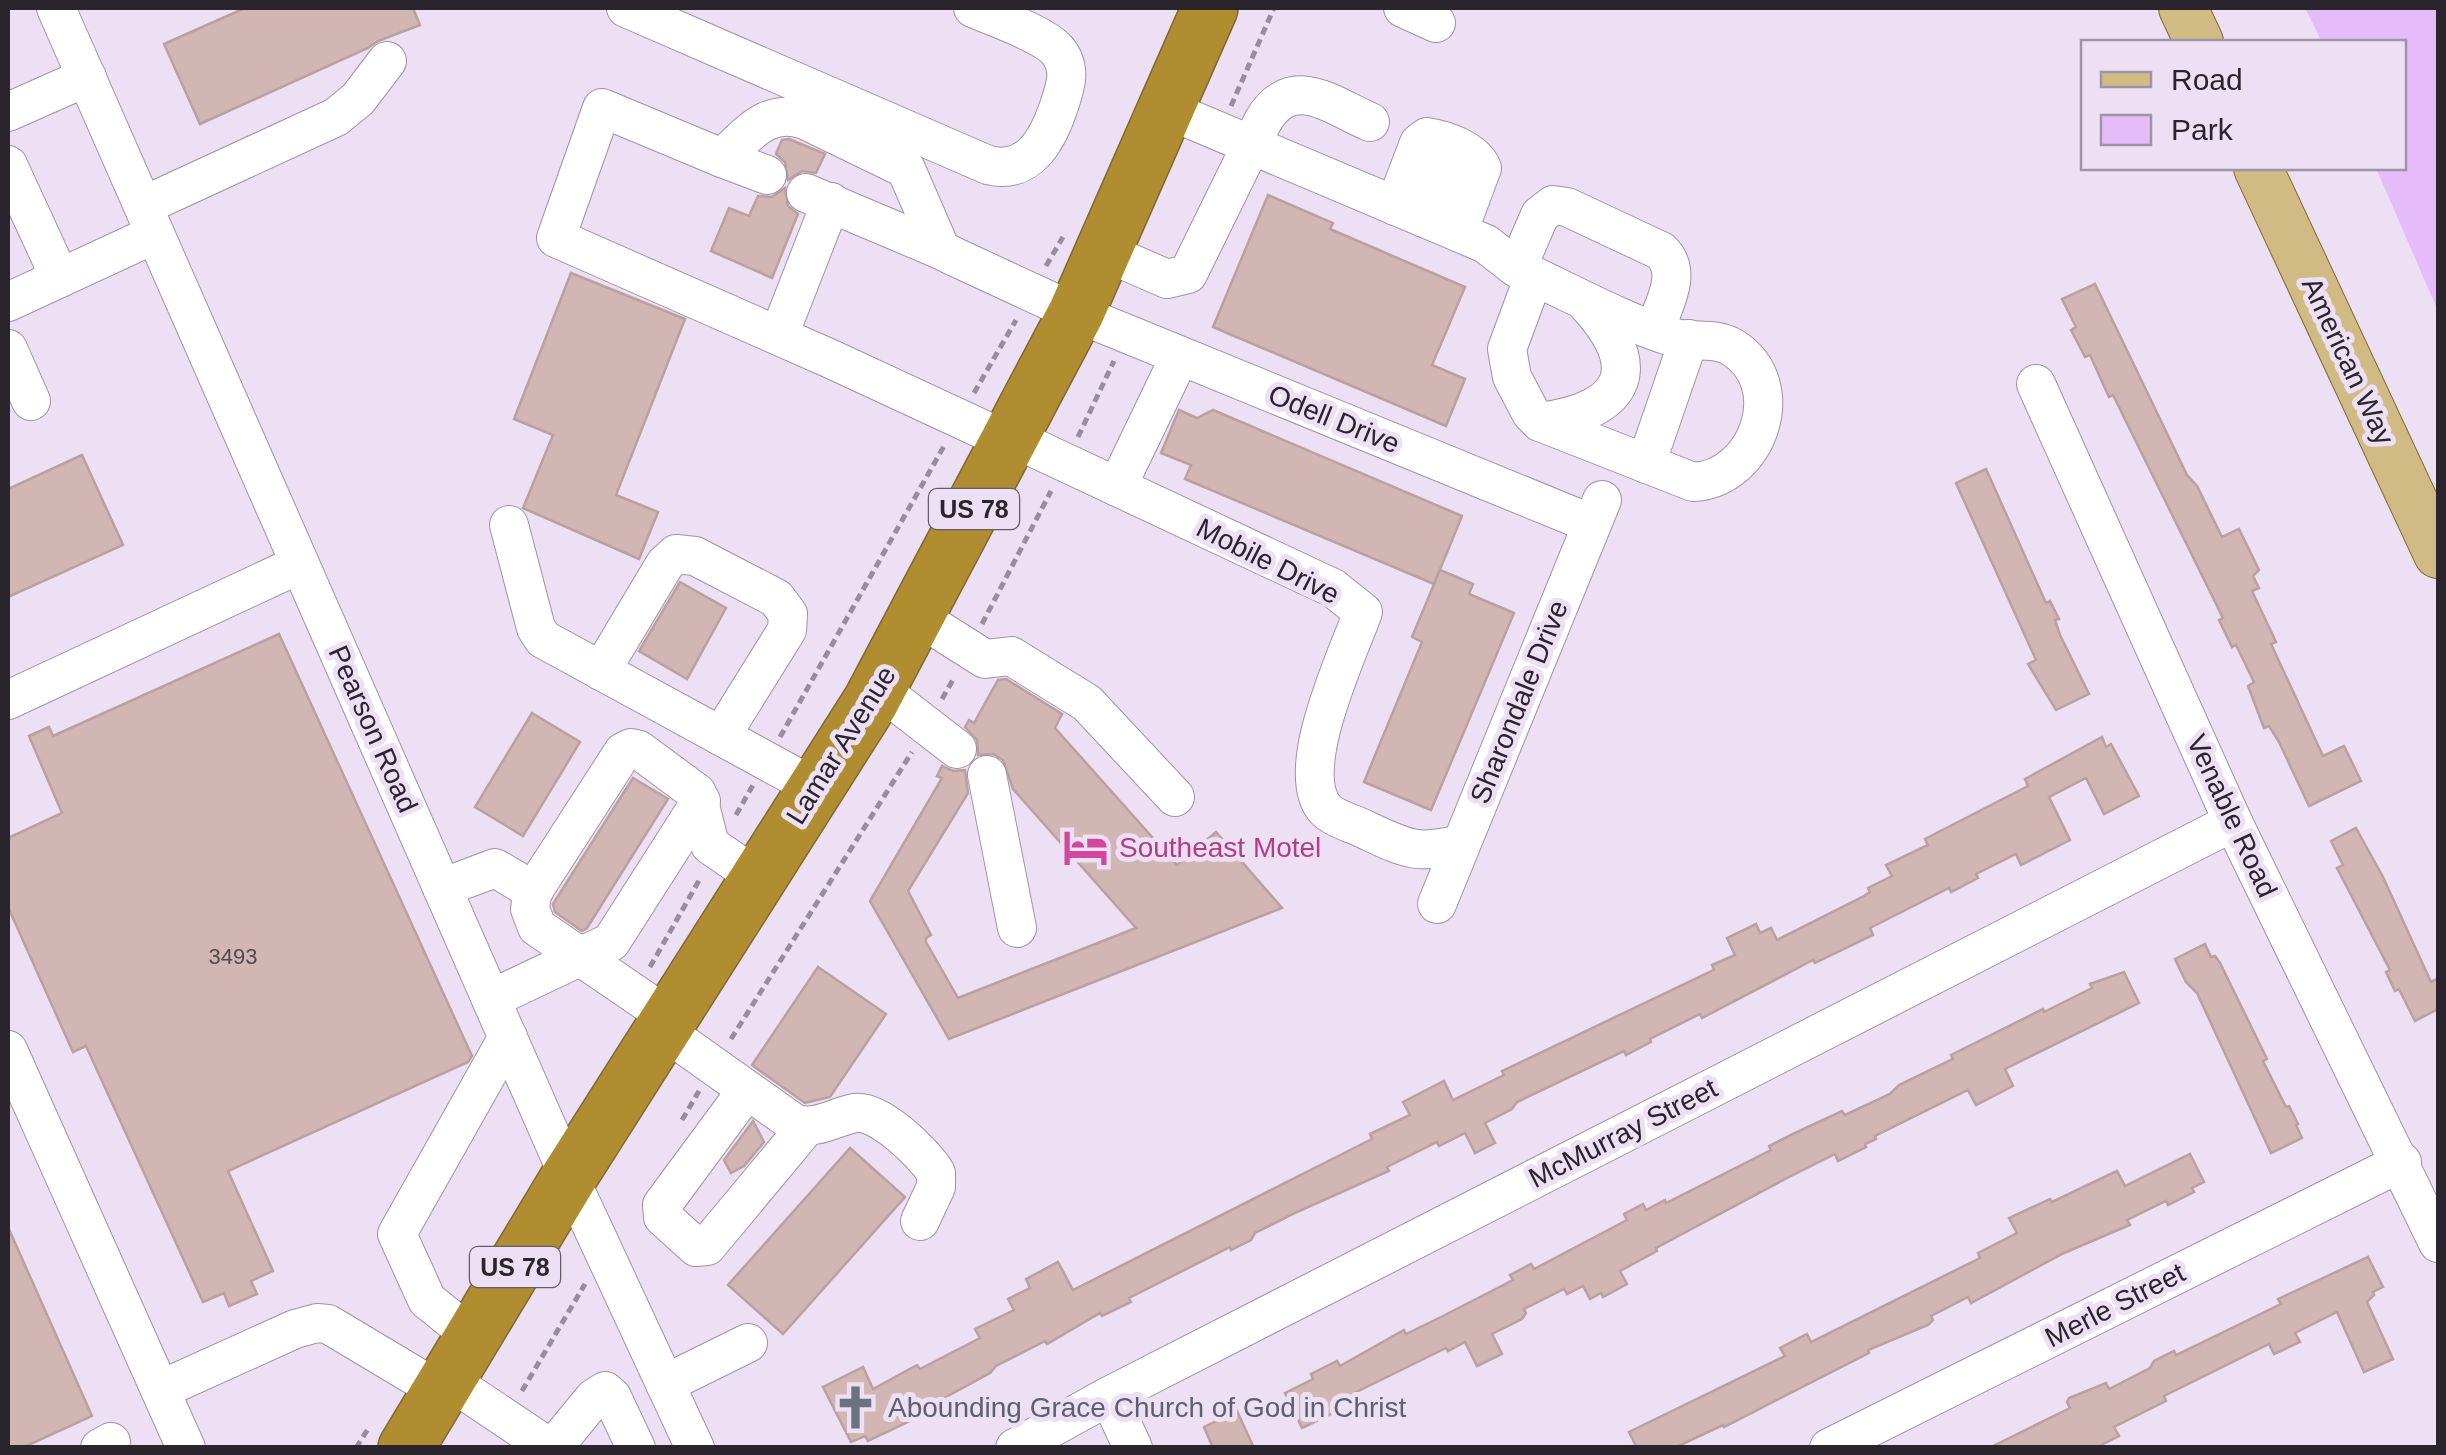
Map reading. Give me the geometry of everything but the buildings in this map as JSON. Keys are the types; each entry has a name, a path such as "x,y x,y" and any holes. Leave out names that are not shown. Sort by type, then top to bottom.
{"highway":[{"name":"Lamar Avenue","path":"406,1448 570,1177 878,688 1076,313 1210,8"}],"main road":[{"path":"2183,8 2198,40"},
{"name":"American Way","path":"2259,170 2438,554"}],"street":[{"name":"Pearson Road","path":"56,8 491,999 695,1448"},
{"path":"626,8 988,166 1009,166 1030,157 1047,138 1067,82 1066,68 1057,51 1046,42 974,8"},
{"path":"8,302 60,278 149,220 336,118 358,99 387,61"},
{"path":"12,106 87,77"},
{"path":"1103,252 1167,279 1188,274 1278,100 1296,94 1318,99 1370,122"},
{"name":"Mobile Drive","path":"722,158 602,108 556,238 1117,487 1333,588 1363,612 1314,755 1312,785 1326,811 1410,851 1461,844"},
{"path":"1166,108 1497,250 1526,272 1580,296 1672,334 1732,347 1755,371 1764,404 1742,461 1708,481 1693,482 1646,464 1540,422 1522,400 1512,378 1510,336 1526,272 1540,215 1553,205 1567,207 1661,252 1668,258 1673,277 1672,334 1646,464"},
{"path":"767,175 722,158 773,116 790,115 805,120 906,169 941,250"},
{"path":"1430,136 1476,157 1482,168 1426,219 1419,143 1430,136"},
{"path":"8,165 60,278"},
{"name":"Odell Drive","path":"779,335 819,197 1180,356 1597,512"},
{"path":"1540,422 1589,410 1609,397 1620,380 1621,362 1615,341 1580,296"},
{"path":"8,348 31,401"},
{"path":"1117,487 1180,356"},
{"name":"Venable Road","path":"2036,384 2233,822 2402,1162 2438,1243"},
{"name":"Sharondale Drive","path":"1437,904 1597,512"},
{"path":"508,525 540,635 816,788"},
{"path":"601,670 664,564 676,554 690,554 776,598 788,614 787,630 721,736"},
{"path":"8,700 300,564"},
{"path":"918,616 985,660 1011,656 1087,702 1175,797"},
{"path":"878,688 957,749"},
{"path":"758,878 710,845 693,788 632,748 624,750 534,891 530,904 537,927 794,1124 806,1127 859,1112 879,1117 936,1172 936,1187 920,1222"},
{"path":"986,774 1017,928"},
{"path":"491,999 604,947 616,936 700,801"},
{"name":"McMurray Street","path":"1015,1448 1109,1396 2233,822"},
{"path":"442,888 496,868 534,891"},
{"path":"453,1369 396,1234 508,1037"},
{"path":"8,1050 186,1448"},
{"path":"747,1090 662,1204 663,1218 696,1247 707,1246 806,1127"},
{"name":"Merle Street","path":"1829,1448 2402,1162"},
{"path":"160,1390 317,1322 453,1369 552,1448 601,1391 612,1397 636,1448"},
{"path":"666,1384 748,1343"},
{"path":"1109,1396 1133,1448"}],"green space":[{"path":"2305,8 2438,8 2438,311 2377,170 2406,170 2406,40 2321,40"}],"place":[{"name":"Southeast Motel","path":"1086,847"},
{"name":"Abounding Grace Church of God in Christ","path":"855,1407"}]}
